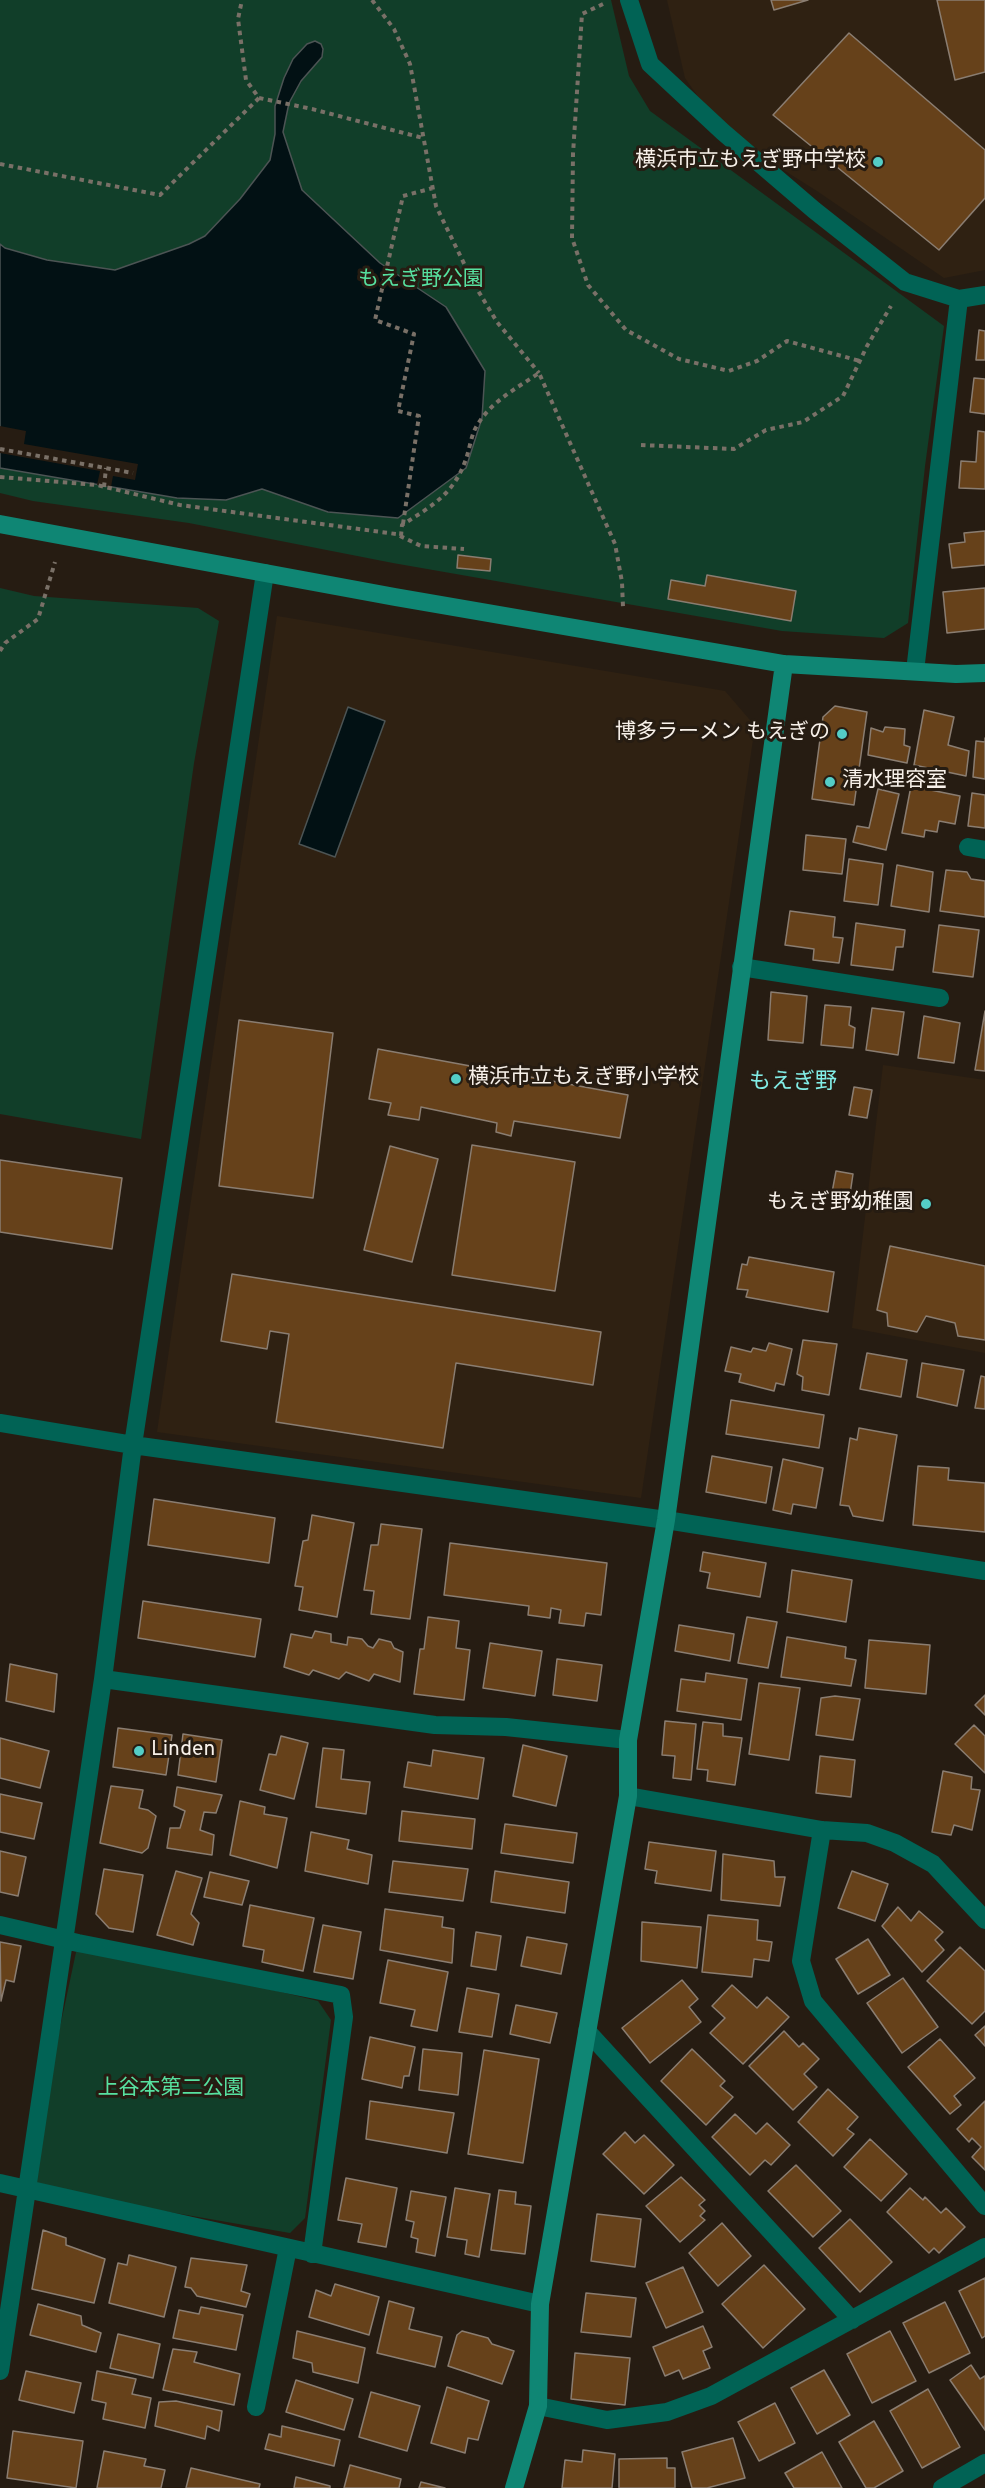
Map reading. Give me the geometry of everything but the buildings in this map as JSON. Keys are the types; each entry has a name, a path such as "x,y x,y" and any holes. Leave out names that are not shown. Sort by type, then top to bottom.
{"street":[{"path":"629,0 650,64 806,203 905,282 959,299 985,295"},
{"path":"915,671 959,299"},
{"path":"0,524 784,664 957,675 985,673"},
{"path":"0,2371 103,1679 133,1445 265,573"},
{"path":"514,2488 538,2406 540,2304 628,1796 628,1740 666,1520 784,664"},
{"path":"741,967 940,998"},
{"path":"0,1423 133,1445 666,1520 985,1571"},
{"path":"103,1679 435,1725 506,1726 628,1740"},
{"path":"628,1796 822,1830 867,1833 895,1843 933,1864 985,1920"},
{"path":"822,1830 801,1960 813,2001 985,2206"},
{"path":"0,1925 341,1995 344,2017 312,2254"},
{"path":"587,2031 852,2320"},
{"path":"0,2183 540,2304"},
{"path":"538,2406 607,2420 667,2412 711,2396 985,2247"},
{"path":"256,2407 288,2248"},
{"path":"942,2488 985,2463"}],"path":[{"path":"242,0 238,19 246,80 260,98 423,138"},
{"path":"372,0 394,29 410,64 436,206 474,284 497,322 539,373 615,544 622,582 623,610"},
{"path":"612,0 582,14 573,154 572,238 588,285 626,330 679,358 729,371 757,361 787,341 860,361"},
{"path":"0,164 160,195 260,98"},
{"path":"401,536 419,416 398,411 414,334 375,320 403,196 433,188"},
{"path":"641,445 734,449 766,430 803,422 843,396 905,282"},
{"path":"402,525 441,500 453,486 465,461 477,425 494,404 539,373"},
{"path":"0,449 133,473"},
{"path":"104,487 106,468"},
{"path":"0,477 104,487 180,505 396,534 421,546 464,549"},
{"path":"0,651 4,643 38,619 56,562"}],"shaded area":[{"name":"横浜市立もえぎ野中学校","path":"667,0 985,0 985,270 944,278 817,191 723,132 685,78"},
{"path":"315,41 321,44 322,57 301,81 289,103 283,132 302,190 380,263 446,307 485,371 482,418 466,468 398,518 328,512 262,489 226,500 177,498 0,468 0,244 5,248 47,260 115,270 189,244 205,236 240,199 270,160 275,134 275,106 284,78 293,59 307,44"},
{"name":"横浜市立もえぎ野小学校","path":"277,616 725,691 755,726 641,1498 157,1432"},
{"path":"348,707 385,721 335,857 299,844"},
{"name":"もえぎ野幼稚園","path":"883,1065 985,1080 985,1353 852,1328"}],"green space":[{"name":"もえぎ野公園","path":"0,0 611,0 629,76 650,111 944,326 925,466 908,623 884,638 782,631 393,563 189,523 33,501 0,493"},
{"path":"0,588 34,596 198,608 219,621 194,763 141,1139 0,1114"},
{"name":"上谷本第二公園","path":"78,1943 318,2001 331,2020 305,2218 290,2233 26,2187"}],"pier":[{"path":"0,426 26,431 24,444 138,464 135,480 113,476 111,487 97,485 100,471 0,453"}],"place":[{"name":"横浜市立もえぎ野中学校","path":"878,162"},
{"name":"博多ラーメン もえぎの","path":"842,734"},
{"name":"清水理容室","path":"830,782"},
{"name":"横浜市立もえぎ野小学校","path":"456,1079"},
{"name":"もえぎ野幼稚園","path":"926,1204"},
{"name":"Linden","path":"139,1751"}],"district":[{"name":"もえぎ野","path":"793,1084"}]}
